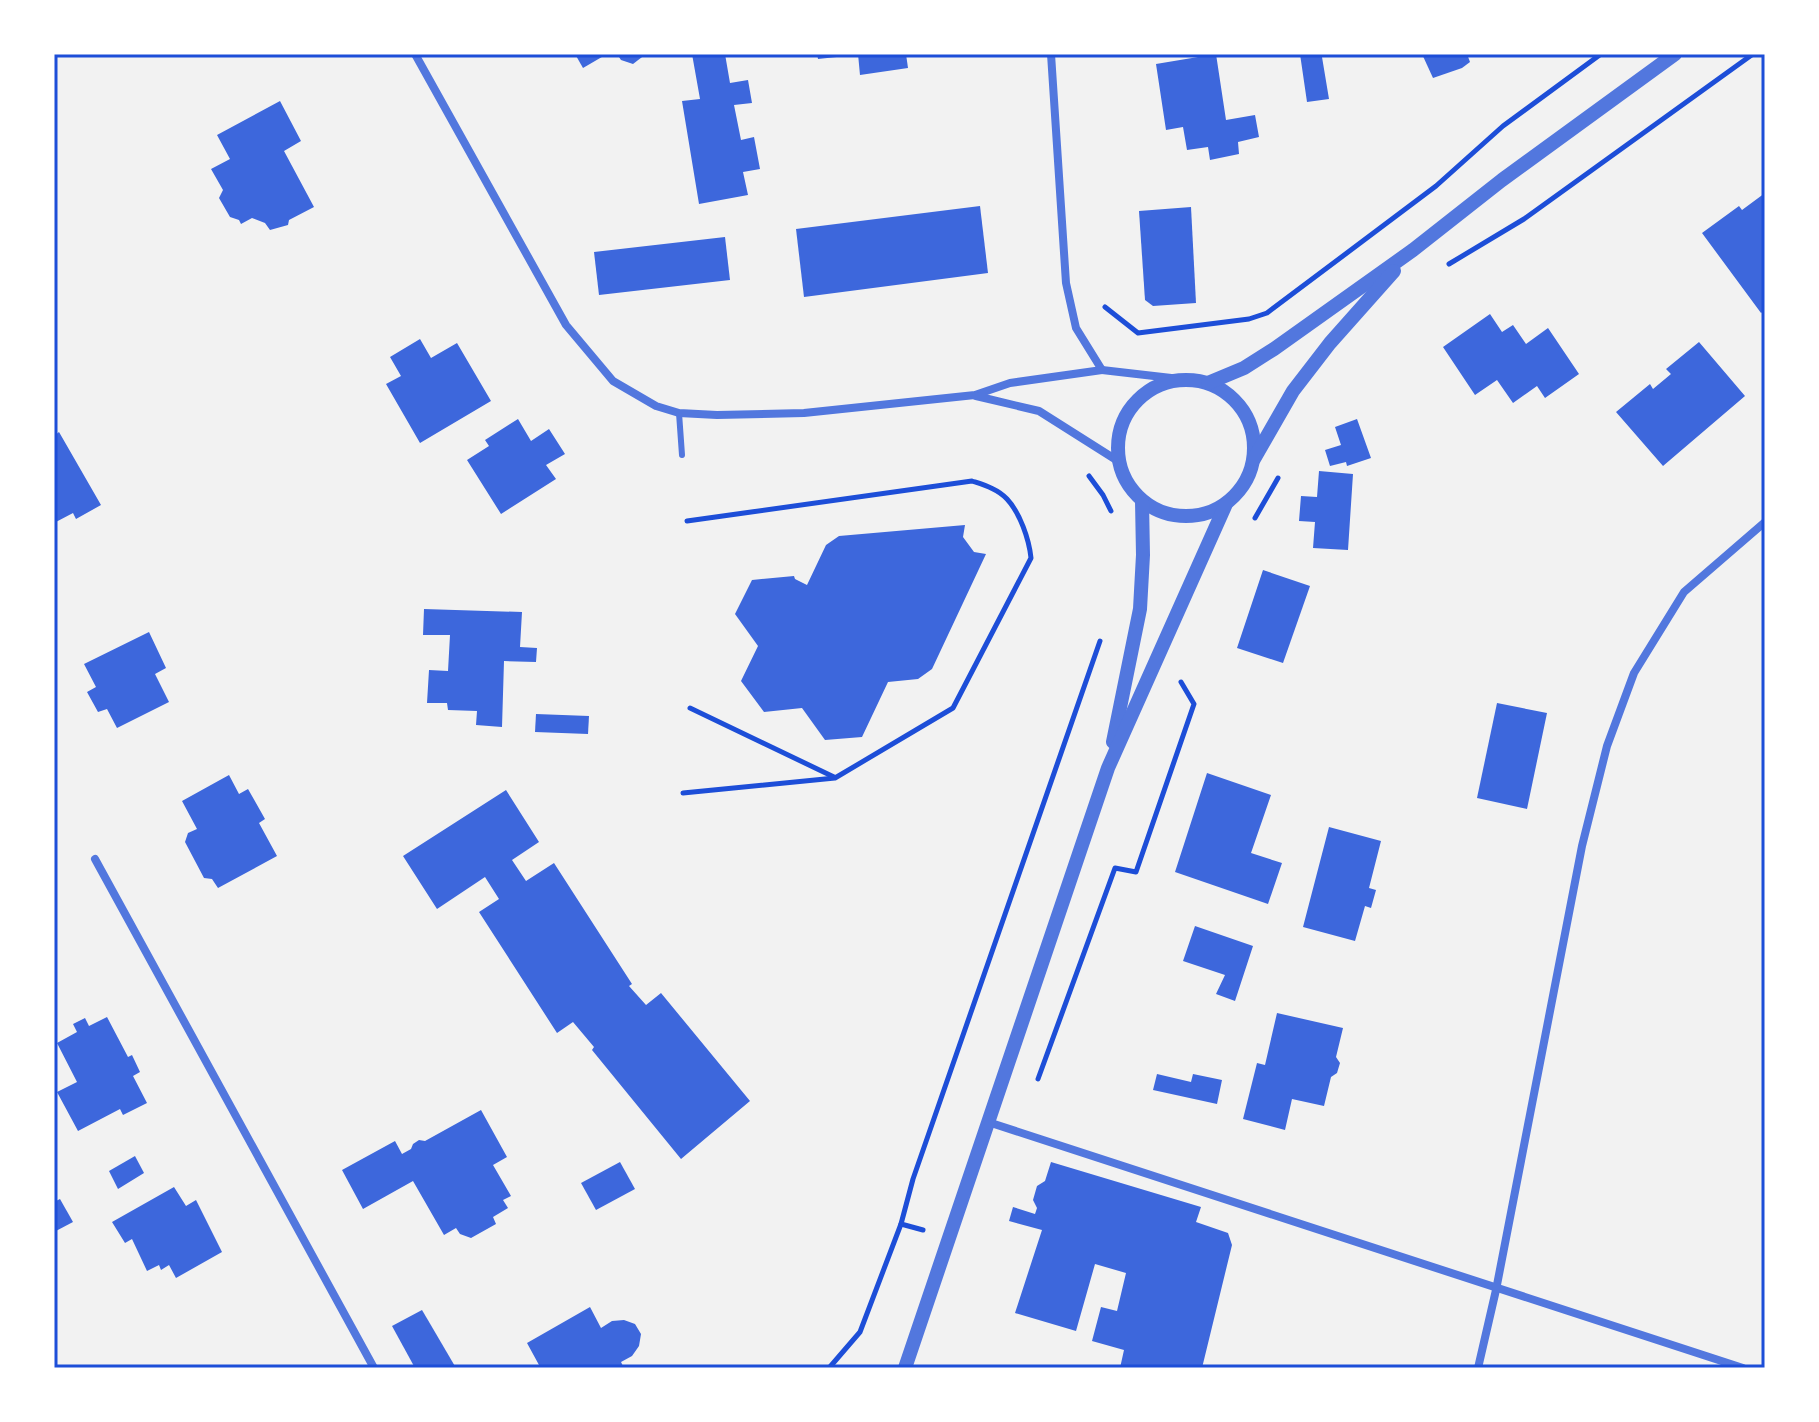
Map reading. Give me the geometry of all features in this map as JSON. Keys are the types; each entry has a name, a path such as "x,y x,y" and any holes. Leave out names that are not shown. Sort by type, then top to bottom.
{"street":[{"path":"415,54 566,325 613,381 656,406 679,413 804,413 975,395 1010,383 1102,370 1208,383 1229,395 1245,413 1254,435 1253,459"},
{"path":"1051,54 1066,283 1076,328 1102,370"},
{"path":"1208,383 1244,368 1274,349 1413,250 1502,180 1675,54"},
{"path":"905,1368 1108,768 1226,504 1244,484 1253,459 1293,391 1330,343 1413,250"},
{"path":"1180,379 1158,385 1139,398 1125,416 1118,438 1118,461 1126,483 1142,501 1162,513 1184,517 1207,514 1226,504"},
{"path":"975,395 1039,411 1118,461"},
{"path":"1108,768 1140,609 1142,501"},
{"path":"1478,1368 1496,1290 1582,846 1607,746 1634,673 1684,592 1765,522"},
{"path":"95,859 374,1368"},
{"path":"988,1122 1743,1368"}],"lane":[{"path":"679,413 682,455"}],"path":[{"path":"1105,307 1138,333 1249,319 1267,313 1436,186 1503,126 1601,54"},
{"path":"1447,265 1524,219 1753,54"},
{"path":"1086,472 1103,495 1115,520"},
{"path":"683,793 835,778 953,708 1031,558 1029,540 1007,499 991,487 972,481 687,521"},
{"path":"829,1368 860,1332 901,1224 913,1179 1102,636"},
{"path":"1019,1132 1115,868 1136,872 1194,704 1180,681"},
{"path":"690,708 835,778"}],"building":[{"path":"575,54 607,54 583,68"},
{"path":"617,54 646,54 633,64 621,60"},
{"path":"692,54 725,54 730,83 748,80 752,103 734,105 741,140 754,137 760,169 743,172 748,195 699,204 682,101 700,99"},
{"path":"817,54 846,54 846,56 818,59"},
{"path":"858,54 906,54 908,68 860,75"},
{"path":"1216,54 1226,120 1255,115 1259,137 1238,142 1239,154 1210,160 1208,147 1187,150 1183,127 1166,130 1156,64"},
{"path":"1300,54 1332,54 1322,57 1329,99 1307,102"},
{"path":"1422,54 1467,54 1470,62 1433,78"},
{"path":"280,101 301,141 284,151 314,207 289,220 288,225 270,230 265,223 252,218 241,224 230,217 219,198 223,190 211,169 230,159 217,135"},
{"path":"1765,193 1765,310 1761,313 1702,233 1739,206 1742,210"},
{"path":"980,206 988,273 804,297 796,229"},
{"path":"1191,207 1196,303 1153,306 1145,300 1139,211"},
{"path":"725,237 730,280 599,295 594,252"},
{"path":"1490,314 1502,332 1513,325 1526,344 1548,328 1579,374 1545,398 1537,386 1513,403 1497,380 1475,395 1443,347"},
{"path":"420,339 431,358 457,343 491,401 420,443 386,384 401,376 390,357"},
{"path":"1699,342 1745,396 1663,466 1616,412 1650,384 1653,389 1671,374 1666,369"},
{"path":"518,419 531,441 549,429 565,454 546,465 556,479 501,514 467,460 489,446 485,440"},
{"path":"1357,419 1371,458 1347,466 1346,462 1330,466 1325,450 1341,445 1335,427"},
{"path":"59,432 101,505 76,519 73,513 54,523 54,436"},
{"path":"1319,471 1353,474 1348,550 1313,548 1315,522 1299,521 1301,496 1317,497"},
{"path":"965,525 963,537 974,552 986,554 932,669 918,679 888,682 862,737 825,740 802,708 764,712 741,681 758,646 735,614 752,580 794,576 807,585 826,545 839,536"},
{"path":"1263,570 1310,586 1283,663 1237,648"},
{"path":"424,609 522,612 520,647 537,648 536,662 504,661 502,727 476,725 477,711 448,710 447,703 427,703 429,670 448,671 450,635 423,635"},
{"path":"149,632 166,668 155,674 169,702 117,728 107,709 98,712 87,692 96,687 84,664"},
{"path":"1497,703 1547,713 1527,809 1477,798"},
{"path":"536,714 589,716 588,734 535,732"},
{"path":"1207,773 1271,795 1251,853 1282,863 1268,904 1175,872"},
{"path":"229,775 239,794 248,789 265,819 259,823 277,856 218,888 212,879 204,878 185,842 188,833 197,829 182,801"},
{"path":"506,790 539,842 512,860 526,881 554,863 632,984 629,986 646,1005 661,993 750,1101 681,1159 592,1050 594,1047 573,1022 557,1033 479,912 499,899 485,877 437,909 403,856"},
{"path":"1329,827 1381,841 1369,888 1376,890 1371,908 1365,906 1355,941 1303,927"},
{"path":"1195,926 1253,946 1235,1001 1216,994 1225,975 1183,961"},
{"path":"1277,1013 1343,1028 1336,1057 1340,1063 1337,1073 1331,1077 1324,1106 1292,1099 1285,1130 1243,1119 1257,1063 1265,1065"},
{"path":"107,1017 128,1057 132,1055 140,1072 133,1076 147,1103 123,1115 120,1109 78,1131 57,1092 77,1082 57,1043 77,1032 73,1024 85,1018 89,1026"},
{"path":"1157,1074 1191,1082 1193,1074 1222,1080 1217,1104 1153,1090"},
{"path":"481,1110 507,1157 493,1165 511,1196 503,1200 508,1208 493,1217 496,1224 471,1238 460,1234 456,1228 444,1235 413,1181 363,1209 342,1170 395,1141 402,1154 419,1140 425,1141"},
{"path":"135,1156 144,1173 118,1189 109,1171"},
{"path":"620,1162 635,1189 596,1210 581,1183"},
{"path":"1051,1162 1201,1207 1196,1222 1228,1233 1232,1245 1202,1368 1120,1368 1124,1350 1092,1341 1101,1307 1117,1311 1126,1273 1095,1264 1076,1331 1015,1313 1042,1230 1009,1221 1013,1207 1035,1214 1037,1208 1033,1200 1037,1186 1045,1181"},
{"path":"174,1187 186,1206 196,1200 222,1252 176,1278 169,1265 161,1270 159,1265 147,1271 132,1239 125,1243 112,1222"},
{"path":"60,1199 73,1222 54,1232 54,1202"},
{"path":"590,1307 601,1328 612,1321 624,1320 635,1324 641,1334 639,1346 632,1356 621,1362 624,1368 534,1368 539,1365 527,1343"},
{"path":"422,1310 456,1368 415,1368 392,1326"}]}
